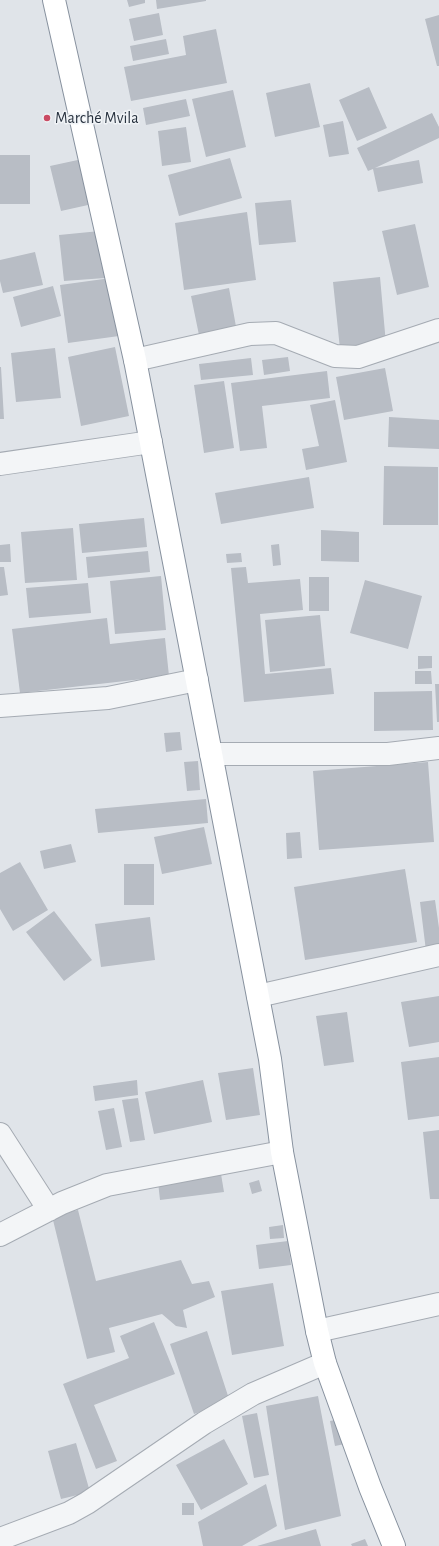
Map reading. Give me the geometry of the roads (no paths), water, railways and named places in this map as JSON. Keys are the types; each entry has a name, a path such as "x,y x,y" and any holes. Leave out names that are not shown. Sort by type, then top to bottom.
{"highway":[{"path":"54,0 135,360 270,1059 282,1152 317,1331 325,1363 370,1487 394,1546"}],"street":[{"path":"135,360 250,334 276,333 335,356 358,356 439,330"},
{"path":"0,464 151,442"},
{"path":"0,706 108,698 197,680"},
{"path":"211,754 388,754 439,748"},
{"path":"258,996 439,955"},
{"path":"0,1134 49,1210"},
{"path":"0,1235 49,1210 107,1184 282,1152"},
{"path":"317,1331 439,1304"},
{"path":"0,1539 69,1513 87,1503 216,1415 253,1394 325,1363"}],"place":[{"name":"Marché Mvila","path":"47,118"}]}
